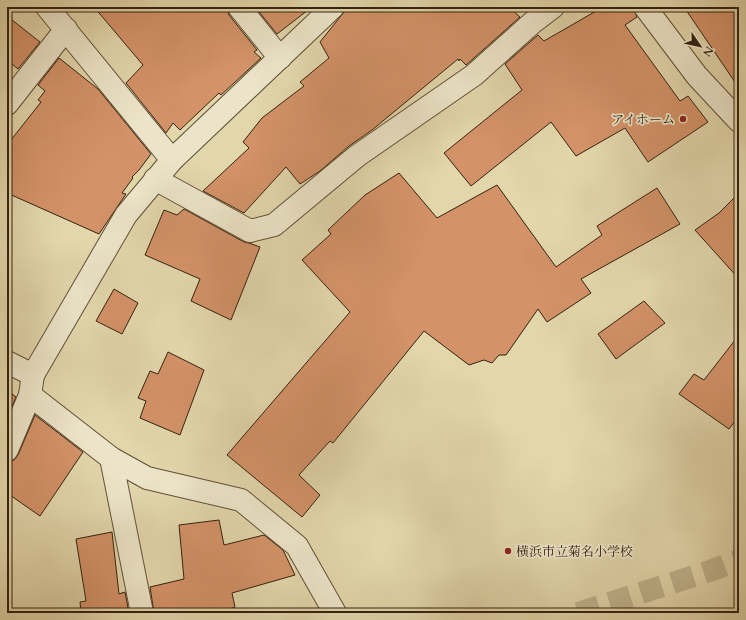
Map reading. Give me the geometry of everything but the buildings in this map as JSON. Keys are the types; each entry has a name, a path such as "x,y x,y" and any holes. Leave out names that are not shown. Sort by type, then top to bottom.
{"street":[{"path":"47,7 172,160"},
{"path":"239,7 280,58"},
{"path":"7,450 32,385 126,215 172,160 333,7"},
{"path":"155,179 250,231 274,225 357,156 474,75 532,23 553,7"},
{"path":"645,7 697,76 739,121"},
{"path":"7,104 66,29"},
{"path":"7,362 111,458 147,478 241,500 297,546 335,613"},
{"path":"111,458 142,613"}],"tunnel":[{"path":"578,613 710,571 739,560"}],"place":[{"name":"アイホーム","path":"683,119"},
{"name":"横浜市立菊名小学校","path":"508,551"}]}
